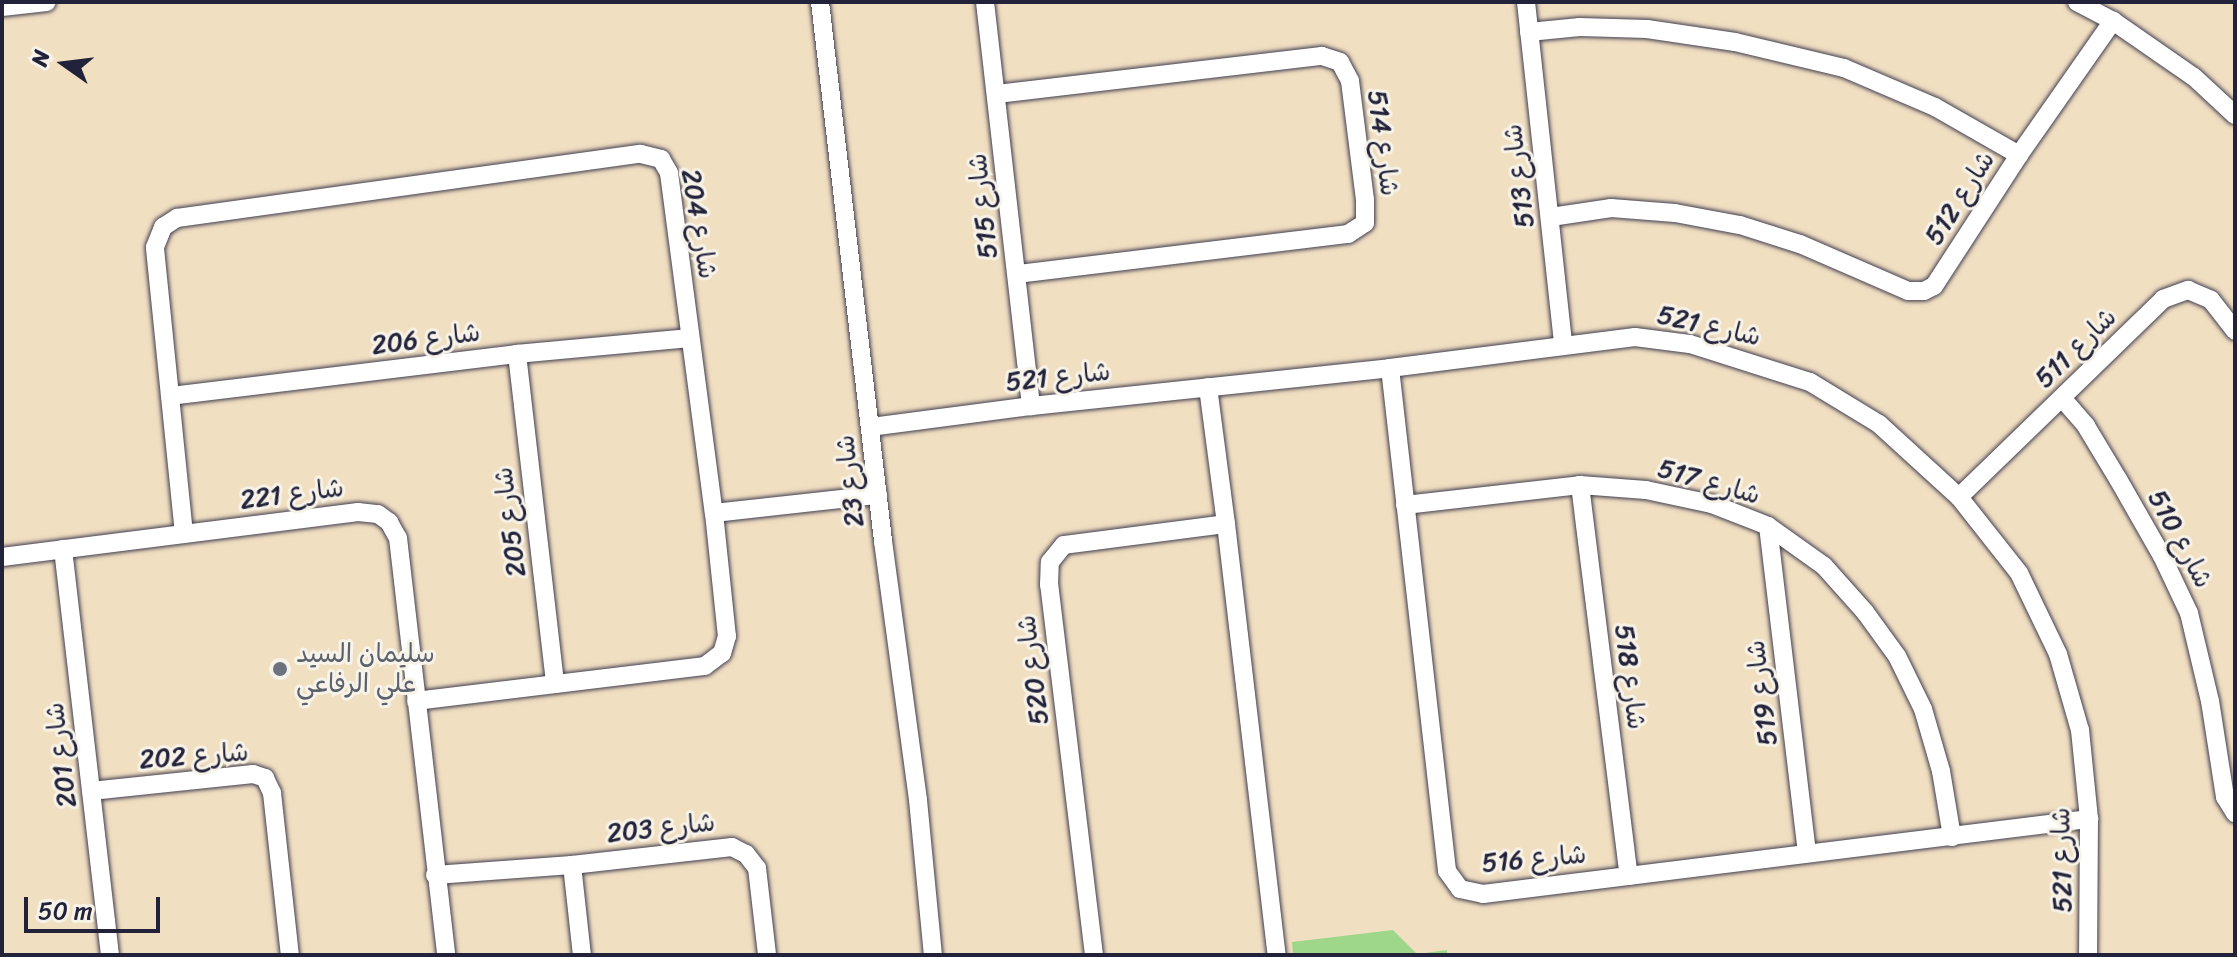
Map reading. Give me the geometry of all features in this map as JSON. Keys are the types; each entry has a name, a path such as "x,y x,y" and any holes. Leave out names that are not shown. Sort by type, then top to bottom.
{"street":[{"path":"2,7 47,2"},
{"name":"شارع 23","path":"820,2 878,495 918,800 933,955"},
{"name":"شارع 515","path":"985,2 1031,406"},
{"name":"شارع 513","path":"1526,2 1563,343"},
{"path":"2077,2 2113,21 2194,77 2235,115"},
{"path":"2019,155 2113,21"},
{"name":"شارع 512","path":"1529,32 1580,27 1647,29 1735,42 1844,68 1935,107 2019,155 1934,286 1924,291 1908,291 1800,244 1740,225 1675,213 1611,208 1551,217"},
{"name":"شارع 514","path":"997,94 1322,56 1340,62 1350,81 1365,200 1365,223 1348,234 1017,274"},
{"name":"شارع 204","path":"184,534 155,247 163,227 177,218 641,154 661,159 669,173 714,513 727,636 722,653 705,666 416,701"},
{"name":"شارع 511","path":"1959,497 2163,299 2188,290 2211,300 2235,331"},
{"name":"شارع 521","path":"871,427 1031,406 1390,368 1563,343 1635,337 1690,344 1810,382 1879,424 1959,497 2019,573 2058,654 2080,730 2089,819 2088,955"},
{"name":"شارع 206","path":"170,396 517,354 689,338"},
{"name":"شارع 205","path":"517,354 555,684"},
{"name":"شارع 516","path":"1390,368 1447,871 1460,889 1483,894 2089,819"},
{"path":"1208,387 1277,955"},
{"name":"شارع 510","path":"2062,398 2086,426 2118,479 2162,556 2189,613 2210,701 2225,797 2235,813"},
{"name":"شارع 517","path":"1405,505 1580,485 1646,490 1712,504 1768,526 1824,566 1897,656 1923,709 1941,771 1952,837"},
{"name":"شارع 518","path":"1580,485 1629,876"},
{"path":"714,513 878,495"},
{"name":"شارع 221","path":"2,557 358,512 378,514 389,522 398,538 446,955"},
{"name":"شارع 520","path":"1094,955 1049,585 1050,562 1064,545 1226,524"},
{"name":"شارع 519","path":"1768,526 1807,853"},
{"name":"شارع 201","path":"63,549 110,955"},
{"name":"شارع 202","path":"91,791 186,778 253,774 265,778 272,793 290,955"},
{"name":"شارع 203","path":"435,875 572,865 732,847 746,854 757,868 767,955"},
{"path":"572,865 582,955"}],"green space":[{"path":"1393,930 1417,954 1447,950 1447,955 1293,955 1292,942"}],"place":[{"name":"سليمان السيد علي الرفاعي","path":"280,669"}]}
